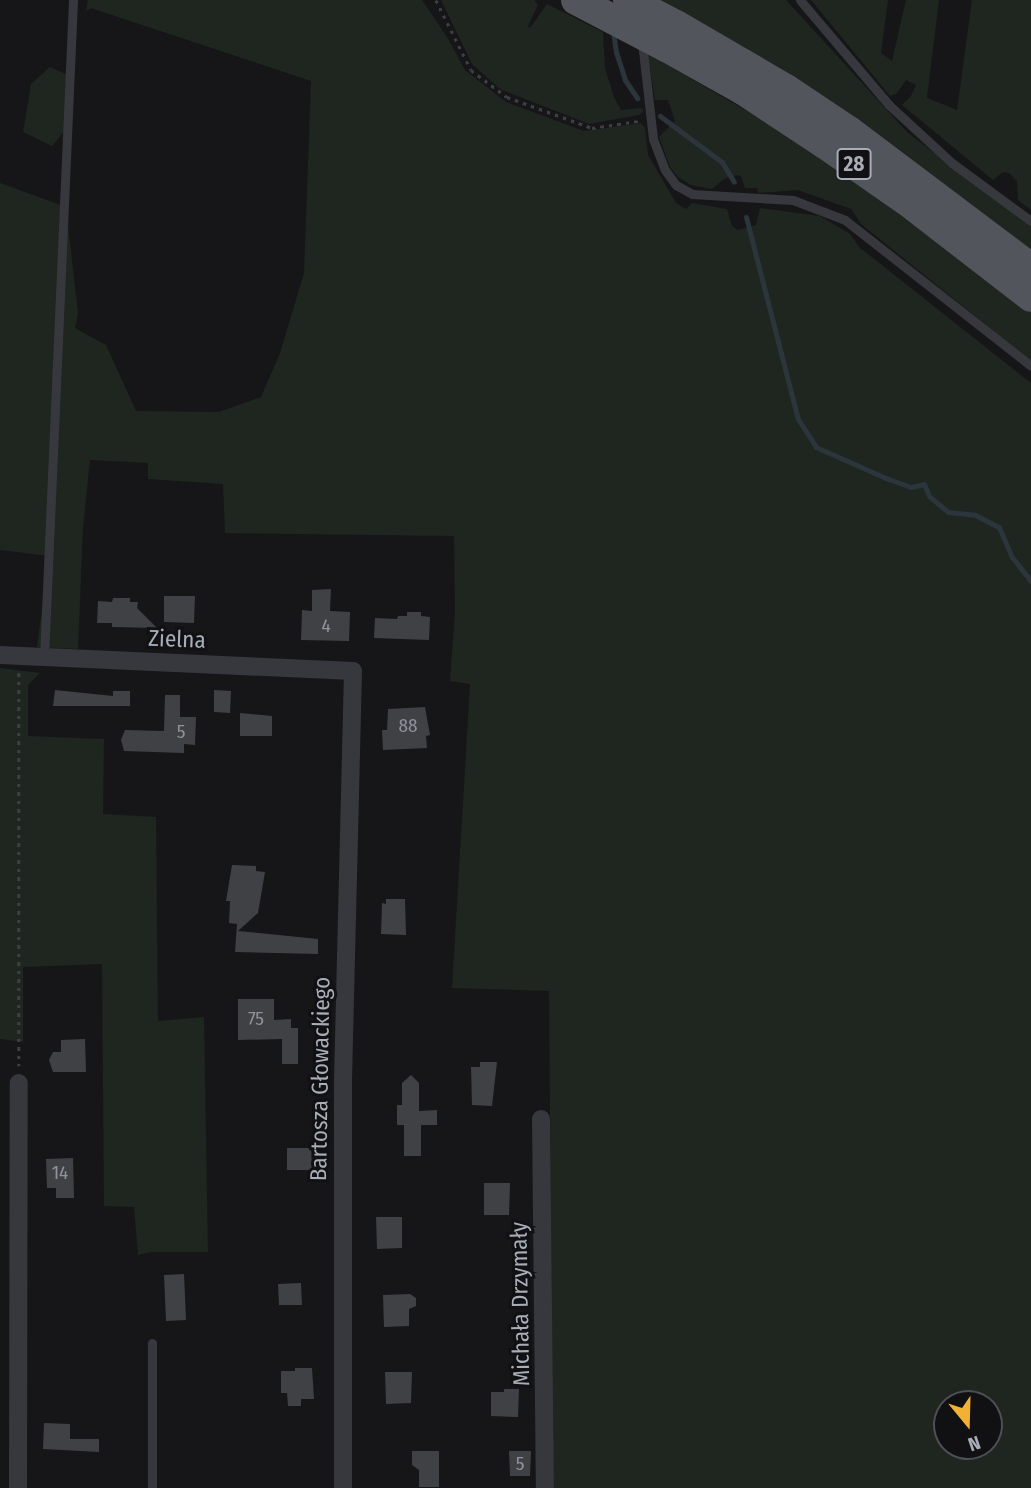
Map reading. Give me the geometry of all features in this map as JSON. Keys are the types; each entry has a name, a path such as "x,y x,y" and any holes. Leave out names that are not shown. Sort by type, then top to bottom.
{"main road":[{"name":"28","path":"576,0 671,36 786,89 962,214 1031,268"},
{"name":"28","path":"635,13 906,201 1031,297"}],"street":[{"name":"Zielna","path":"0,655 353,671"},
{"name":"Bartosza Głowackiego","path":"343,1488 343,1084 353,671"},
{"path":"18,1488 19,1083"},
{"name":"Michała Drzymały","path":"541,1119 545,1488"}],"lane":[{"path":"44,657 73,0"},
{"path":"636,0 635,13 657,150 665,170 676,186 692,194 793,201 829,211 856,228 1031,366"},
{"path":"800,0 889,105 952,163 1031,221"},
{"path":"152,1343 152,1488"}],"path":[{"path":"436,0 471,70 507,97 592,128 651,119"},
{"path":"19,656 19,1083"}],"shaded area":[{"path":"88,0 422,0 465,70 506,102 584,131 641,123 645,128 648,155 676,203 686,209 692,203 727,209 732,226 738,230 756,225 760,208 820,216 850,234 859,247 1031,383 1031,1488 553,1488 549,991 452,988 470,684 450,681 455,613 454,536 225,533 223,484 148,479 148,463 90,460 83,529 78,649 37,647 49,556 0,550 0,183 66,207 78,313 75,328 106,345 136,411 219,412 261,397 280,353 304,273 311,81 91,8 86,11"},
{"path":"441,0 534,0 538,5 528,26 530,28 547,4 603,32 605,68 614,97 621,110 641,108 644,111 639,115 589,124 500,89 472,64"},
{"path":"655,0 786,0 907,132 1031,227 1031,255"},
{"path":"811,0 888,0 881,53 892,61 906,0 939,0 927,98 957,110 972,0 1031,0 1031,210 1018,200 1017,181 1009,173 1003,172 993,180 902,105 911,96 916,85 906,80 897,93 890,96"},
{"path":"648,54 761,119 867,185 1031,310 1031,361 861,224 851,209 798,190 758,193 757,188 745,188 741,176 737,175 724,179 712,189 691,185 678,177 670,167 659,137 675,121 668,100 655,100"},
{"path":"50,67 70,76 65,130 52,146 23,132 31,84"},
{"path":"0,668 40,673 28,685 28,736 104,739 103,814 156,817 158,1021 204,1017 208,1252 150,1252 138,1255 134,1207 104,1206 102,964 23,967 23,1042 0,1039"}],"building":[{"path":"331,589 330,611 350,612 349,641 301,640 302,610 312,611 312,590"},
{"path":"164,596 195,596 194,623 164,622"},
{"path":"113,598 130,598 130,602 138,602 137,608 157,628 112,627 112,623 97,623 98,601 112,602"},
{"path":"407,612 421,612 421,616 430,617 429,640 374,638 375,618 397,619 398,616 407,616"},
{"path":"55,690 113,696 113,691 130,691 130,706 53,706"},
{"path":"214,690 231,691 230,713 214,712"},
{"path":"165,695 180,695 180,717 196,717 195,745 184,744 184,753 124,751 121,740 125,730 164,731"},
{"path":"425,707 430,735 426,736 427,748 383,750 382,730 387,730 388,709"},
{"path":"240,713 272,716 272,736 240,736"},
{"path":"232,865 256,866 256,871 265,872 258,913 238,931 318,939 318,954 235,952 237,924 229,923 230,901 226,901"},
{"path":"386,899 405,899 406,935 381,934 382,903 386,904"},
{"path":"238,999 274,999 274,1020 291,1019 291,1028 298,1028 298,1064 282,1064 282,1039 238,1040"},
{"path":"85,1039 86,1072 53,1072 49,1060 53,1052 61,1052 61,1040"},
{"path":"480,1062 497,1062 492,1106 472,1105 471,1067 480,1067"},
{"path":"411,1075 419,1083 419,1111 437,1110 437,1125 421,1125 421,1156 404,1156 404,1125 397,1125 397,1105 402,1105 402,1083"},
{"path":"287,1148 313,1148 317,1159 313,1163 313,1170 287,1170"},
{"path":"73,1158 74,1198 56,1198 56,1188 47,1188 46,1159"},
{"path":"484,1183 510,1183 509,1215 484,1215"},
{"path":"376,1217 402,1217 402,1248 377,1249"},
{"path":"184,1274 186,1320 166,1321 164,1275"},
{"path":"301,1283 302,1305 279,1305 278,1284"},
{"path":"410,1294 416,1298 416,1306 409,1309 409,1326 384,1327 383,1295"},
{"path":"295,1368 312,1368 314,1399 301,1399 301,1406 288,1406 287,1393 281,1393 281,1371 295,1371"},
{"path":"385,1372 412,1372 411,1403 386,1404"},
{"path":"504,1389 519,1389 518,1417 491,1416 491,1392 504,1392"},
{"path":"44,1423 70,1424 70,1439 99,1439 99,1452 43,1449"},
{"path":"412,1451 439,1451 439,1487 419,1487 419,1470 412,1465"},
{"path":"509,1451 531,1451 530,1476 510,1476"}],"waterway":[{"path":"613,31 625,80 637,98"},
{"path":"660,116 722,162 734,182"},
{"path":"746,217 798,419 816,447 911,487 924,484 929,496 948,512 975,515 999,527 1012,557 1031,581"}]}
